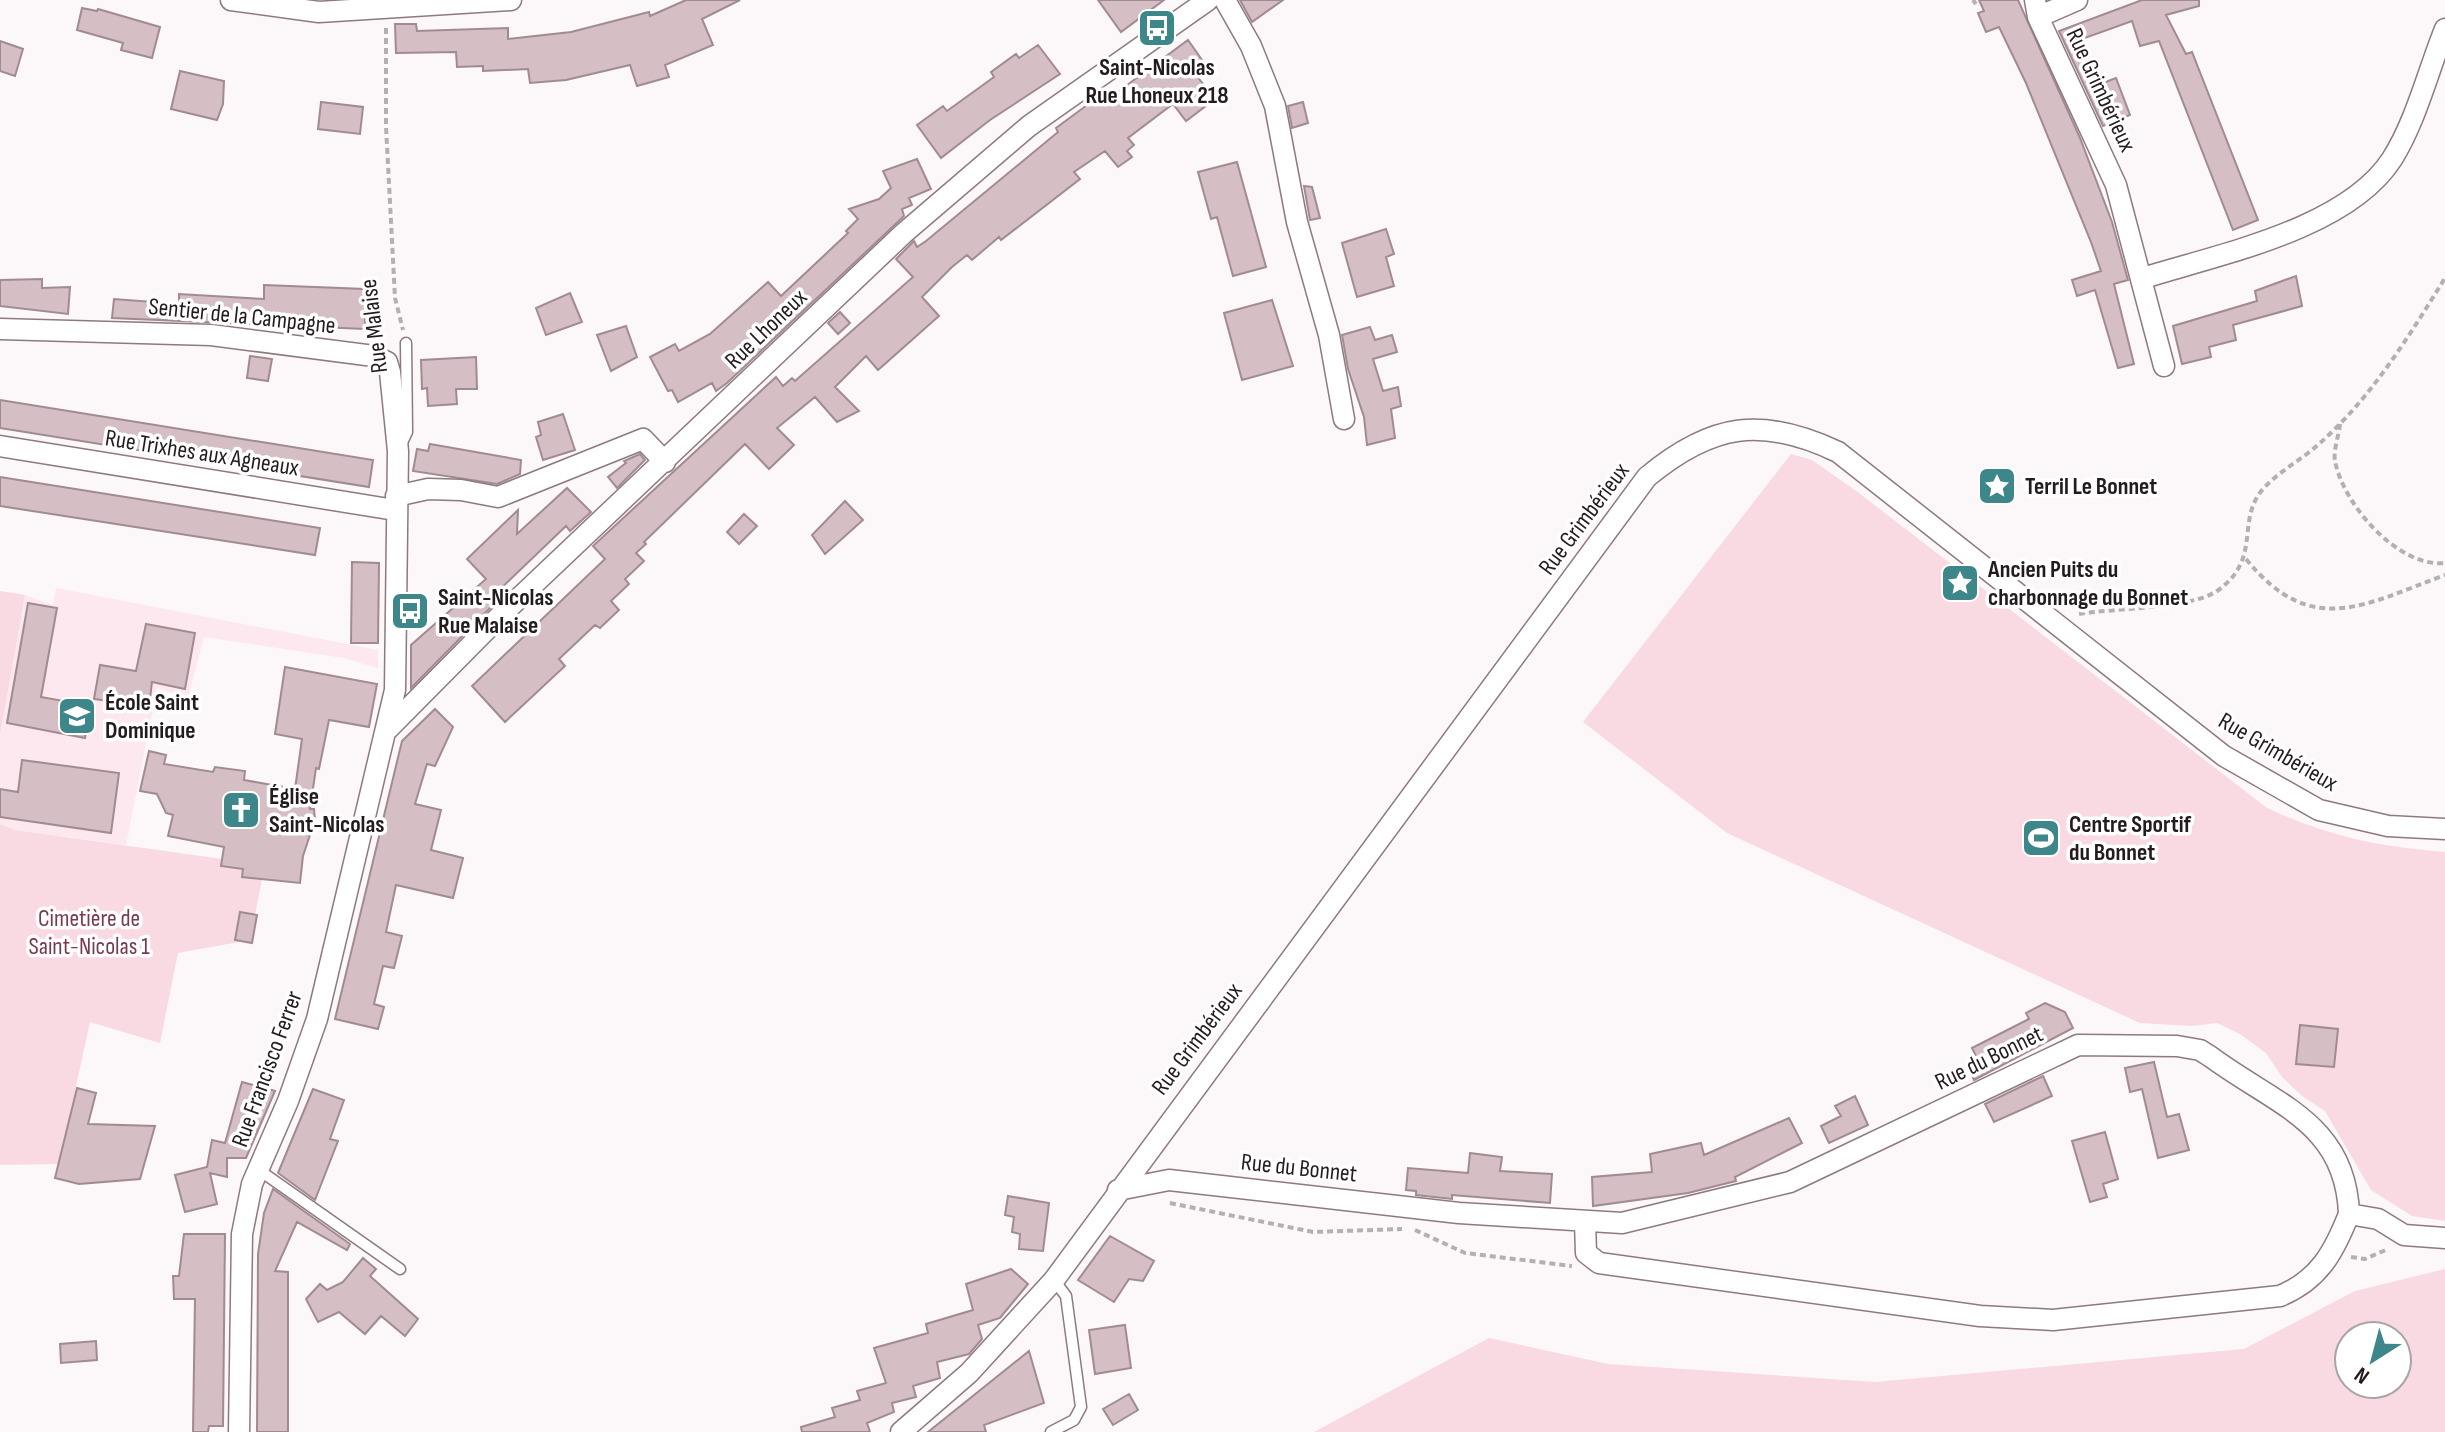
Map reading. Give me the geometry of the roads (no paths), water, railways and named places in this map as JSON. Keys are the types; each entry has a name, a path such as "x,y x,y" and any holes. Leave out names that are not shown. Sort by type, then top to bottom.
{"street":[{"path":"231,0 319,12 511,0"},
{"name":"Rue Lhoneux","path":"388,729 498,618 904,233 1017,136 1208,0"},
{"path":"1225,0 1251,46 1275,106 1297,222 1329,335 1344,419"},
{"name":"Rue Grimbérieux","path":"2077,0 2036,8 2116,185 2164,366"},
{"path":"2143,278 2333,213 2369,188 2401,143 2445,29"},
{"name":"Sentier de la Campagne","path":"0,329 211,335 382,358 390,372 398,451"},
{"name":"Rue Grimbérieux","path":"1118,1190 1647,477 1674,455 1709,436 1756,429 1800,434 1838,452 2224,756 2319,810 2388,826 2445,829"},
{"name":"Rue Trixhes aux Agneaux","path":"0,446 396,503 428,489 461,490 498,497 643,439 665,462"},
{"name":"Rue Malaise","path":"388,729 395,690 398,451"},
{"name":"Rue Francisco Ferrer","path":"239,1432 242,1234 259,1170 317,1019 388,729"},
{"name":"Rue du Bonnet","path":"1118,1190 1169,1180 1459,1213 1622,1223 1790,1182 2065,1050 2088,1044 2190,1047 2211,1057 2322,1135 2346,1176 2349,1214 2335,1250 2313,1277 2280,1296 2039,1320 1980,1316 1612,1266 1591,1259 1586,1253 1585,1222"},
{"path":"901,1432 969,1373 1054,1280 1118,1190"},
{"path":"2349,1214 2378,1219 2411,1236 2445,1238"}],"lane":[{"name":"Rue Malaise","path":"398,451 407,432 406,343"},
{"path":"259,1170 400,1269"},
{"path":"1051,1432 1074,1420 1081,1407 1066,1296 1054,1280"}],"place":[{"name":"Saint-Nicolas Rue Lhoneux 218","path":"1157,28"},
{"name":"Terril Le Bonnet","path":"1997,486"},
{"name":"Ancien Puits du charbonnage du Bonnet","path":"1960,583"},
{"name":"Saint-Nicolas Rue Malaise","path":"410,611"},
{"name":"École Saint Dominique","path":"77,716"},
{"name":"Église Saint-Nicolas","path":"241,810"},
{"name":"Centre Sportif du Bonnet","path":"2041,838"}],"park label":[{"name":"Cimetière de Saint-Nicolas 1","path":"89,932"}]}
